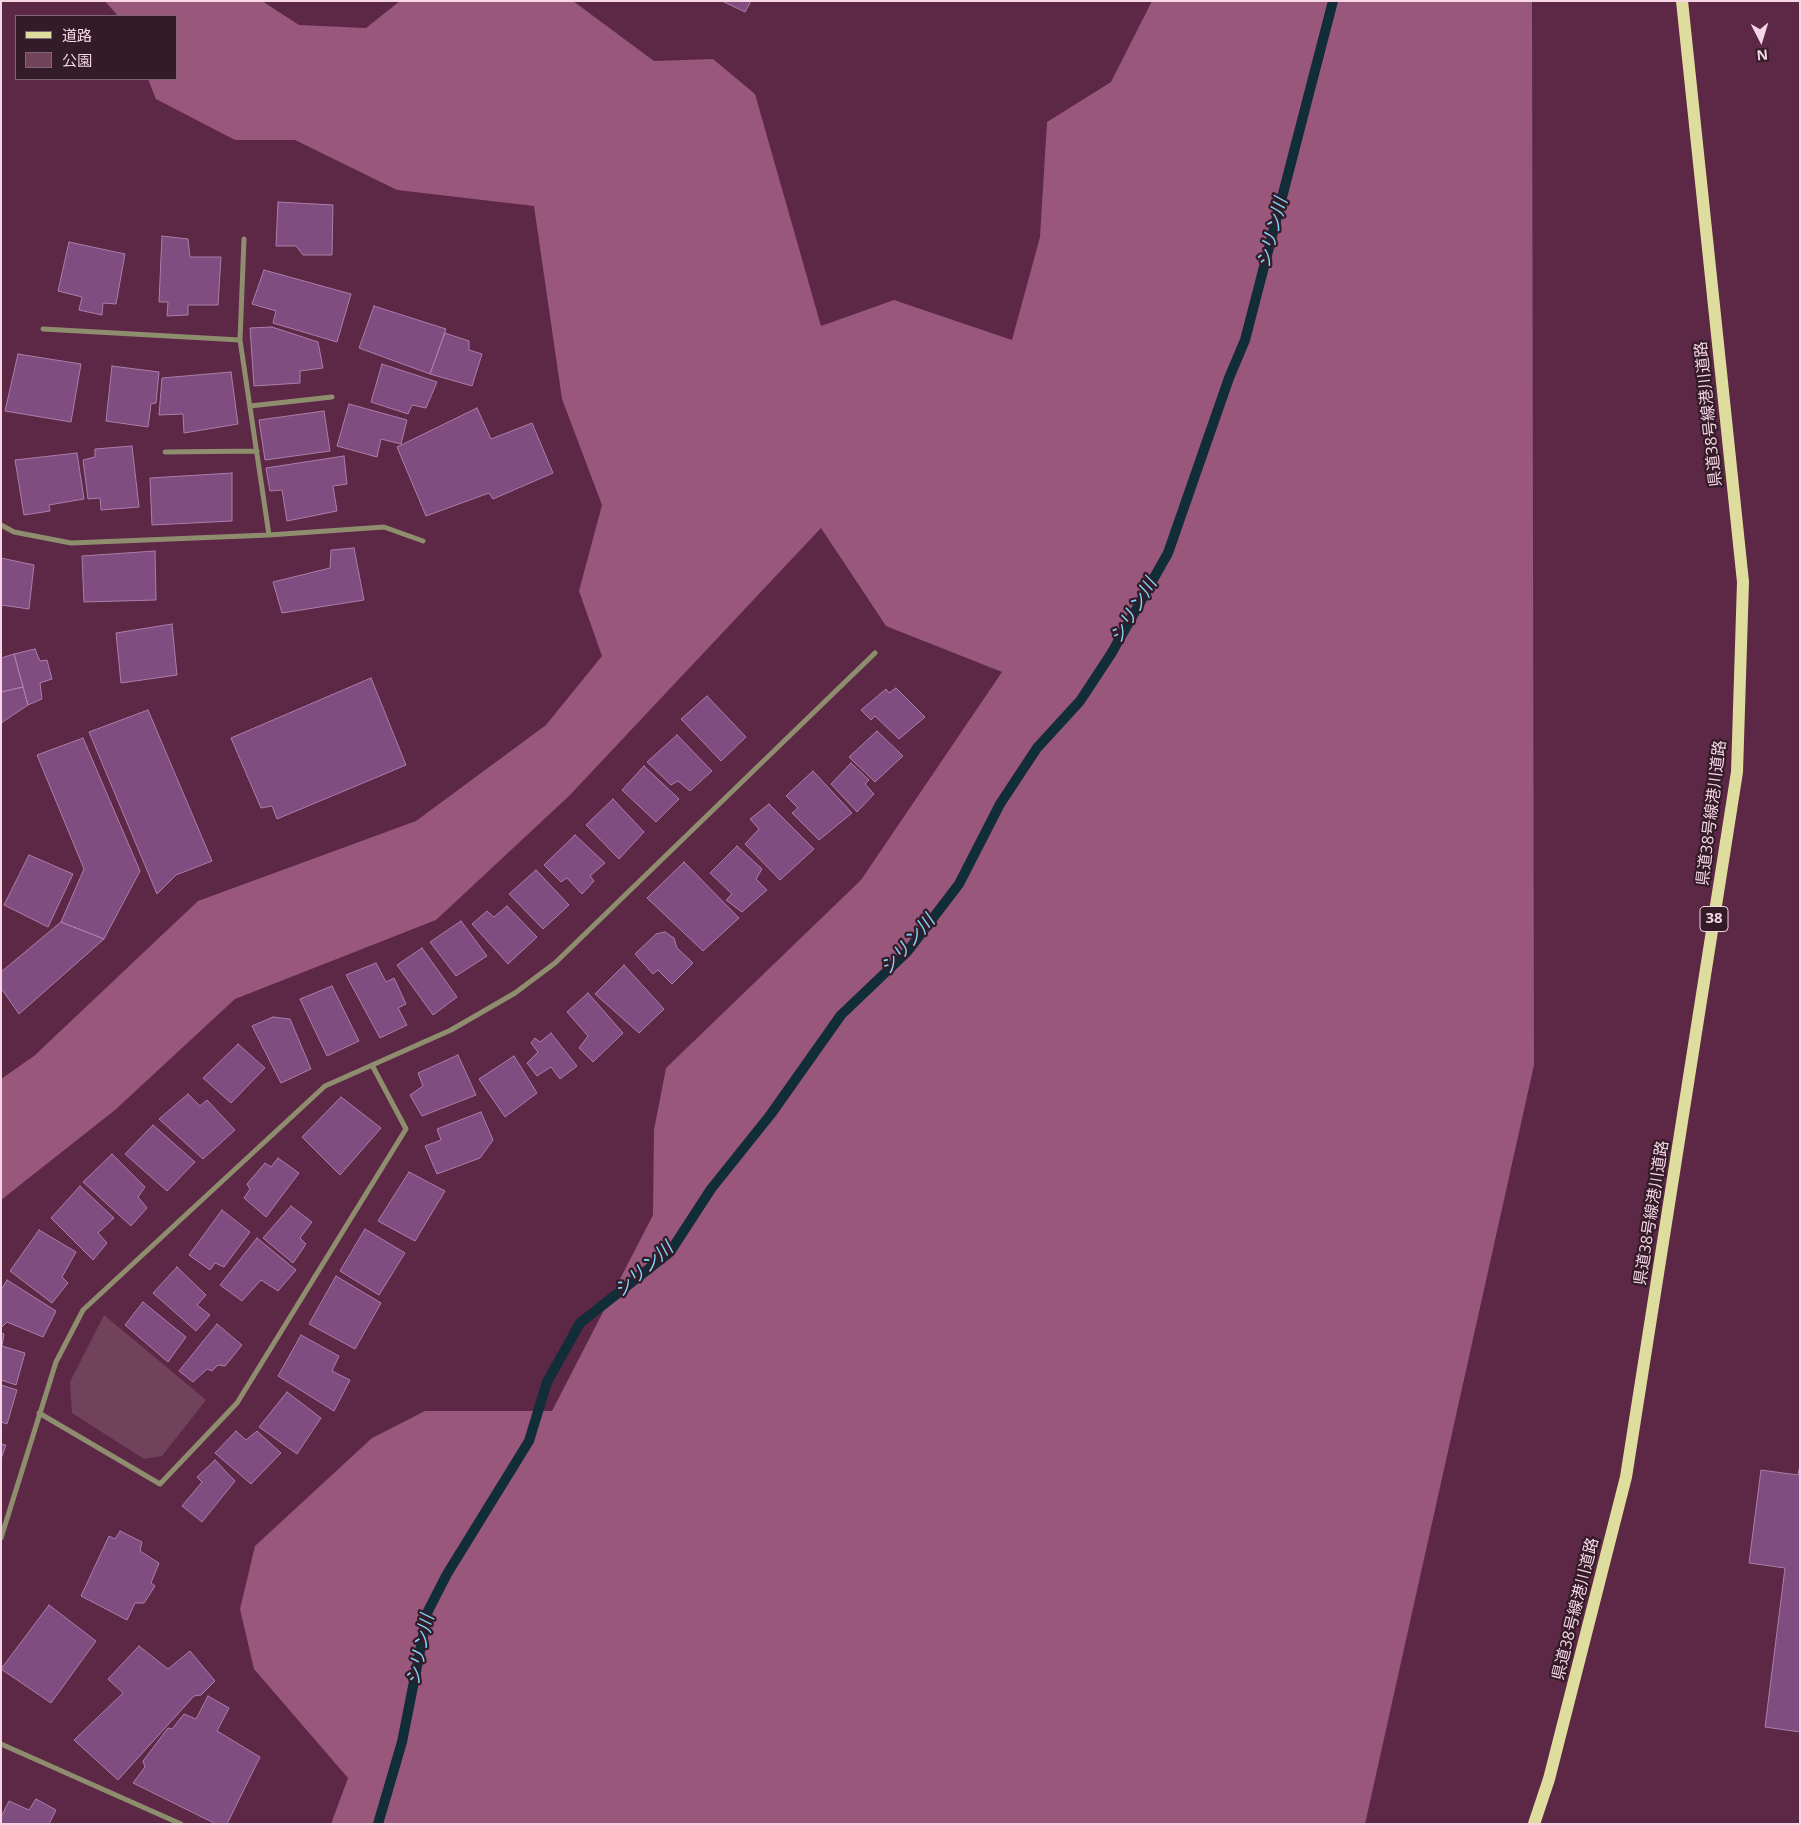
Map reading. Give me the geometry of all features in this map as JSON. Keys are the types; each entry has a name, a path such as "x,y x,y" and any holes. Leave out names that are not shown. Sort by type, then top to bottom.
{"main road":[{"name":"県道38号線港川道路","path":"1534,1824 1549,1779 1626,1477 1737,772 1743,582 1682,1"}],"street":[{"path":"244,239 240,340 270,535"},
{"path":"43,329 240,340"},
{"path":"250,406 332,397"},
{"path":"165,452 257,452"},
{"path":"1,525 14,532 71,543 270,535 384,527 423,540"},
{"path":"1,1538 56,1362 83,1310 324,1086 451,1030 515,993 555,963 875,653"},
{"path":"39,1413 160,1484 237,1403 406,1129 372,1065"},
{"path":"1,1744 181,1824"}],"green space":[{"path":"104,1315 206,1400 162,1456 144,1459 72,1413 70,1382"}],"shaded area":[{"path":"105,1 262,1 299,25 366,28 400,1 573,1 654,61 713,59 755,94 821,326 894,300 1012,340 1040,237 1047,122 1111,82 1152,1 1532,1 1534,1065 1365,1824 331,1824 348,1778 254,1669 240,1609 255,1546 372,1438 425,1411 552,1411 653,1215 654,1130 666,1068 861,880 1002,672 886,626 821,528 569,796 436,920 235,999 115,1110 1,1200 1,1079 34,1056 198,901 416,821 546,725 602,656 579,591 602,505 562,399 534,206 397,190 295,140 235,140 156,99 148,80 178,80 178,15 117,15"}],"building":[{"path":"722,1 751,1 745,12"},
{"path":"278,202 333,205 332,255 303,255 296,246 276,246"},
{"path":"162,236 188,239 190,257 221,257 218,305 188,305 188,315 167,316 168,302 159,302"},
{"path":"69,242 125,254 116,304 103,303 102,315 79,310 82,297 58,291"},
{"path":"264,270 351,294 337,342 273,323 276,311 252,304"},
{"path":"374,306 446,329 430,374 359,348"},
{"path":"272,327 318,342 323,368 300,371 300,383 254,386 250,328"},
{"path":"445,333 469,341 469,350 482,354 472,386 430,374"},
{"path":"18,354 81,364 71,422 5,411"},
{"path":"382,364 437,382 426,408 412,405 408,414 371,402"},
{"path":"112,366 159,372 156,403 151,404 148,427 106,421"},
{"path":"231,372 238,424 184,433 183,414 159,415 162,378"},
{"path":"349,404 407,420 401,444 381,439 377,457 337,446"},
{"path":"477,408 491,439 532,423 553,473 493,499 489,493 426,516 397,447"},
{"path":"324,411 330,451 265,460 259,420"},
{"path":"132,446 139,507 101,510 100,498 88,499 83,460 95,457 95,449"},
{"path":"77,453 84,499 49,505 50,511 24,515 15,460"},
{"path":"344,456 347,484 333,486 337,511 287,521 282,490 270,491 266,468"},
{"path":"232,473 232,521 152,525 150,478"},
{"path":"354,548 364,600 282,613 273,582 330,568 331,550"},
{"path":"155,551 156,600 84,602 82,556"},
{"path":"1,558 34,565 29,609 1,605"},
{"path":"172,624 177,675 121,683 116,633"},
{"path":"35,649 40,661 47,660 52,679 40,683 42,699 28,705 14,654"},
{"path":"14,654 23,687 1,692 1,658"},
{"path":"371,678 406,765 277,819 272,806 261,808 231,738"},
{"path":"23,687 28,705 1,723 1,692"},
{"path":"896,688 925,717 899,739 875,716 871,720 861,710 886,689 889,693"},
{"path":"707,696 746,737 721,761 681,719"},
{"path":"148,710 212,861 176,875 157,894 89,732"},
{"path":"877,731 903,756 875,782 849,757"},
{"path":"677,735 712,771 690,791 678,781 671,785 647,762"},
{"path":"83,738 140,871 104,939 61,922 84,869 37,755"},
{"path":"851,763 869,780 865,784 874,794 857,812 831,784"},
{"path":"644,766 679,799 656,822 622,790"},
{"path":"813,771 852,813 819,840 792,813 798,808 786,796"},
{"path":"613,799 644,832 619,859 586,825"},
{"path":"769,804 814,849 780,880 745,844 759,829 750,819"},
{"path":"575,835 605,863 590,876 594,881 582,894 567,878 561,882 544,865"},
{"path":"737,846 762,869 756,879 767,890 742,912 726,900 732,894 710,873"},
{"path":"29,855 73,874 48,927 4,905"},
{"path":"684,862 739,918 703,951 647,898"},
{"path":"536,870 569,905 543,929 509,894"},
{"path":"507,906 537,937 508,964 472,924 487,911 494,917"},
{"path":"461,921 487,956 456,976 430,942"},
{"path":"61,922 104,939 19,1014 1,988 1,972"},
{"path":"665,932 674,938 677,948 693,963 672,984 658,970 653,974 635,954 656,934"},
{"path":"422,948 457,997 433,1015 397,965"},
{"path":"376,963 386,982 394,978 406,1004 398,1008 407,1025 380,1038 346,975"},
{"path":"624,965 664,1009 639,1033 595,994"},
{"path":"332,986 359,1041 327,1056 300,999"},
{"path":"588,993 623,1033 593,1062 579,1048 588,1036 567,1012"},
{"path":"273,1017 290,1019 311,1069 281,1083 252,1026"},
{"path":"551,1033 577,1066 560,1079 551,1067 537,1076 527,1063 538,1052 531,1043 535,1038 540,1042"},
{"path":"238,1044 265,1068 231,1103 203,1078"},
{"path":"458,1055 476,1095 422,1116 410,1095 423,1086 418,1073"},
{"path":"514,1056 537,1093 505,1117 479,1079"},
{"path":"188,1094 200,1106 207,1100 235,1130 203,1159 159,1119"},
{"path":"341,1097 381,1128 340,1175 302,1137"},
{"path":"481,1112 493,1140 480,1158 437,1174 425,1146 441,1140 437,1129"},
{"path":"153,1125 195,1162 167,1191 125,1154"},
{"path":"112,1154 145,1187 138,1197 147,1208 131,1226 83,1182"},
{"path":"278,1158 299,1173 266,1217 244,1198 250,1189 247,1184 265,1163 271,1167"},
{"path":"409,1172 445,1191 415,1241 378,1221"},
{"path":"80,1186 114,1218 98,1233 107,1243 93,1260 51,1218"},
{"path":"291,1206 312,1222 300,1238 306,1244 293,1263 263,1238"},
{"path":"222,1210 250,1232 224,1267 215,1263 210,1270 189,1255"},
{"path":"365,1229 405,1253 379,1295 340,1271"},
{"path":"39,1230 76,1252 62,1277 68,1283 52,1303 10,1271"},
{"path":"257,1238 296,1270 278,1291 261,1280 242,1301 220,1285"},
{"path":"177,1267 206,1295 197,1305 210,1315 196,1331 153,1293"},
{"path":"336,1276 381,1303 355,1349 309,1324"},
{"path":"7,1280 56,1311 43,1337 7,1322 1,1328 1,1290"},
{"path":"143,1302 186,1337 168,1362 125,1325"},
{"path":"217,1324 242,1345 225,1366 218,1365 212,1371 207,1369 193,1382 179,1371"},
{"path":"1,1333 4,1334 2,1346 25,1353 16,1385 1,1380"},
{"path":"301,1335 339,1356 332,1371 350,1380 334,1411 278,1376"},
{"path":"1,1385 17,1390 7,1424 1,1422"},
{"path":"287,1392 321,1418 297,1454 259,1427"},
{"path":"236,1431 246,1440 257,1431 281,1453 251,1484 215,1453"},
{"path":"1,1444 6,1445 1,1459"},
{"path":"215,1460 235,1481 202,1522 182,1506 202,1482 197,1477"},
{"path":"1800,1465 1800,1732 1765,1727 1785,1568 1749,1563 1761,1470 1798,1475"},
{"path":"120,1531 142,1542 140,1551 159,1563 151,1583 155,1586 144,1603 135,1603 127,1620 81,1596 109,1536 115,1539"},
{"path":"49,1605 96,1641 51,1703 1,1669"},
{"path":"139,1646 168,1669 190,1651 215,1681 201,1695 194,1696 118,1780 74,1740 123,1693 108,1679"},
{"path":"208,1696 229,1708 217,1731 260,1757 227,1824 216,1824 133,1783 145,1767 143,1761 168,1728 172,1729 184,1714 196,1719"},
{"path":"36,1799 56,1810 49,1824 1,1824 1,1817 9,1801 29,1810"}],"waterway":[{"name":"シリン川","path":"378,1824 402,1742 428,1611 447,1574 529,1441 547,1382 580,1323 670,1252 711,1189 771,1114 841,1015 907,952 959,884 1000,804 1037,748 1080,701 1111,654 1168,553 1229,378 1245,340 1333,1"}]}
